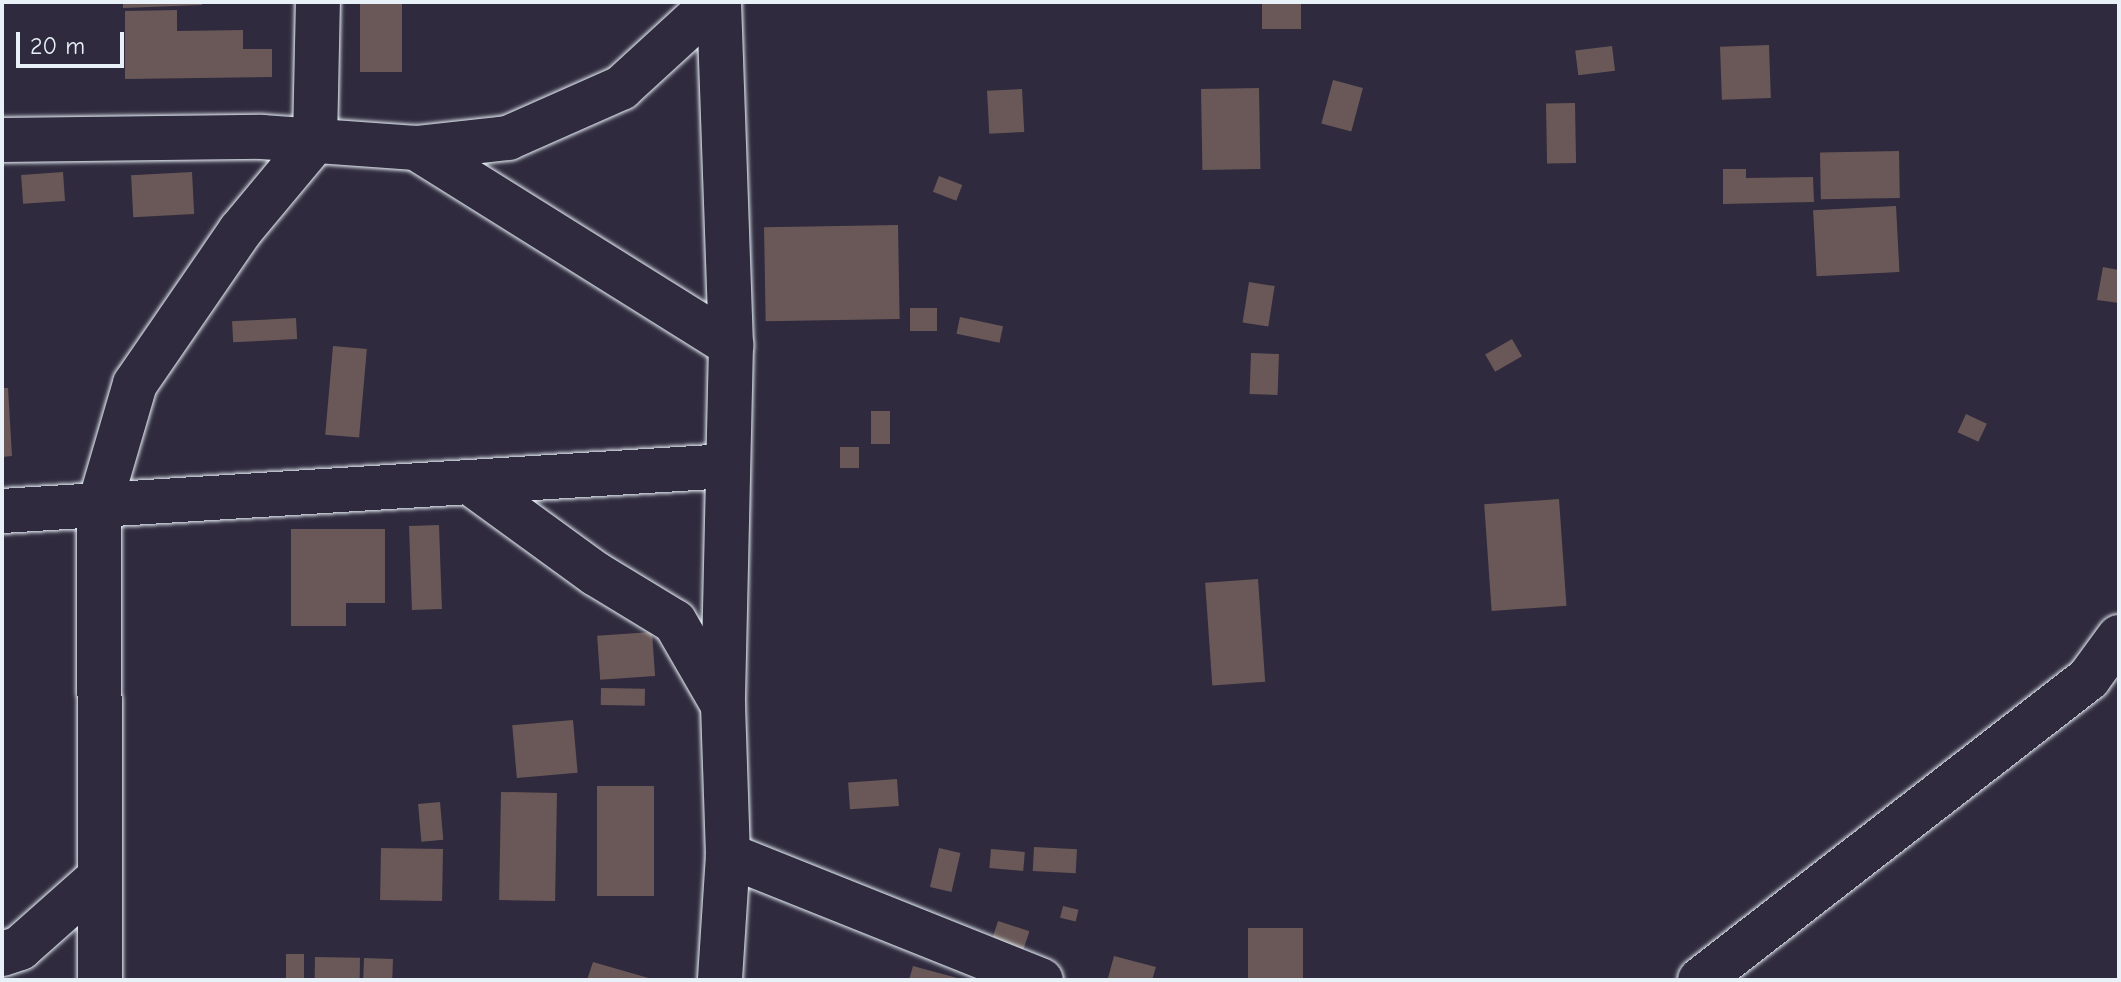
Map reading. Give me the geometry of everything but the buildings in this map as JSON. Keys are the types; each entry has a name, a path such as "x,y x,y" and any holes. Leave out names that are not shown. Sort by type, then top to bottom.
{"street":[{"path":"100,980 99,507 135,384 240,231 315,141 318,2"},
{"path":"2,140 262,137 416,148 508,138 586,108 621,88 717,2"},
{"path":"717,2 731,345 723,705 728,855 720,980"},
{"path":"416,148 731,345"},
{"path":"2,511 727,466"},
{"path":"472,484 596,574 675,622 723,705"},
{"path":"1700,980 2089,678 2119,637"},
{"path":"728,855 1041,980"},
{"path":"2,954 20,948 100,877"}]}
